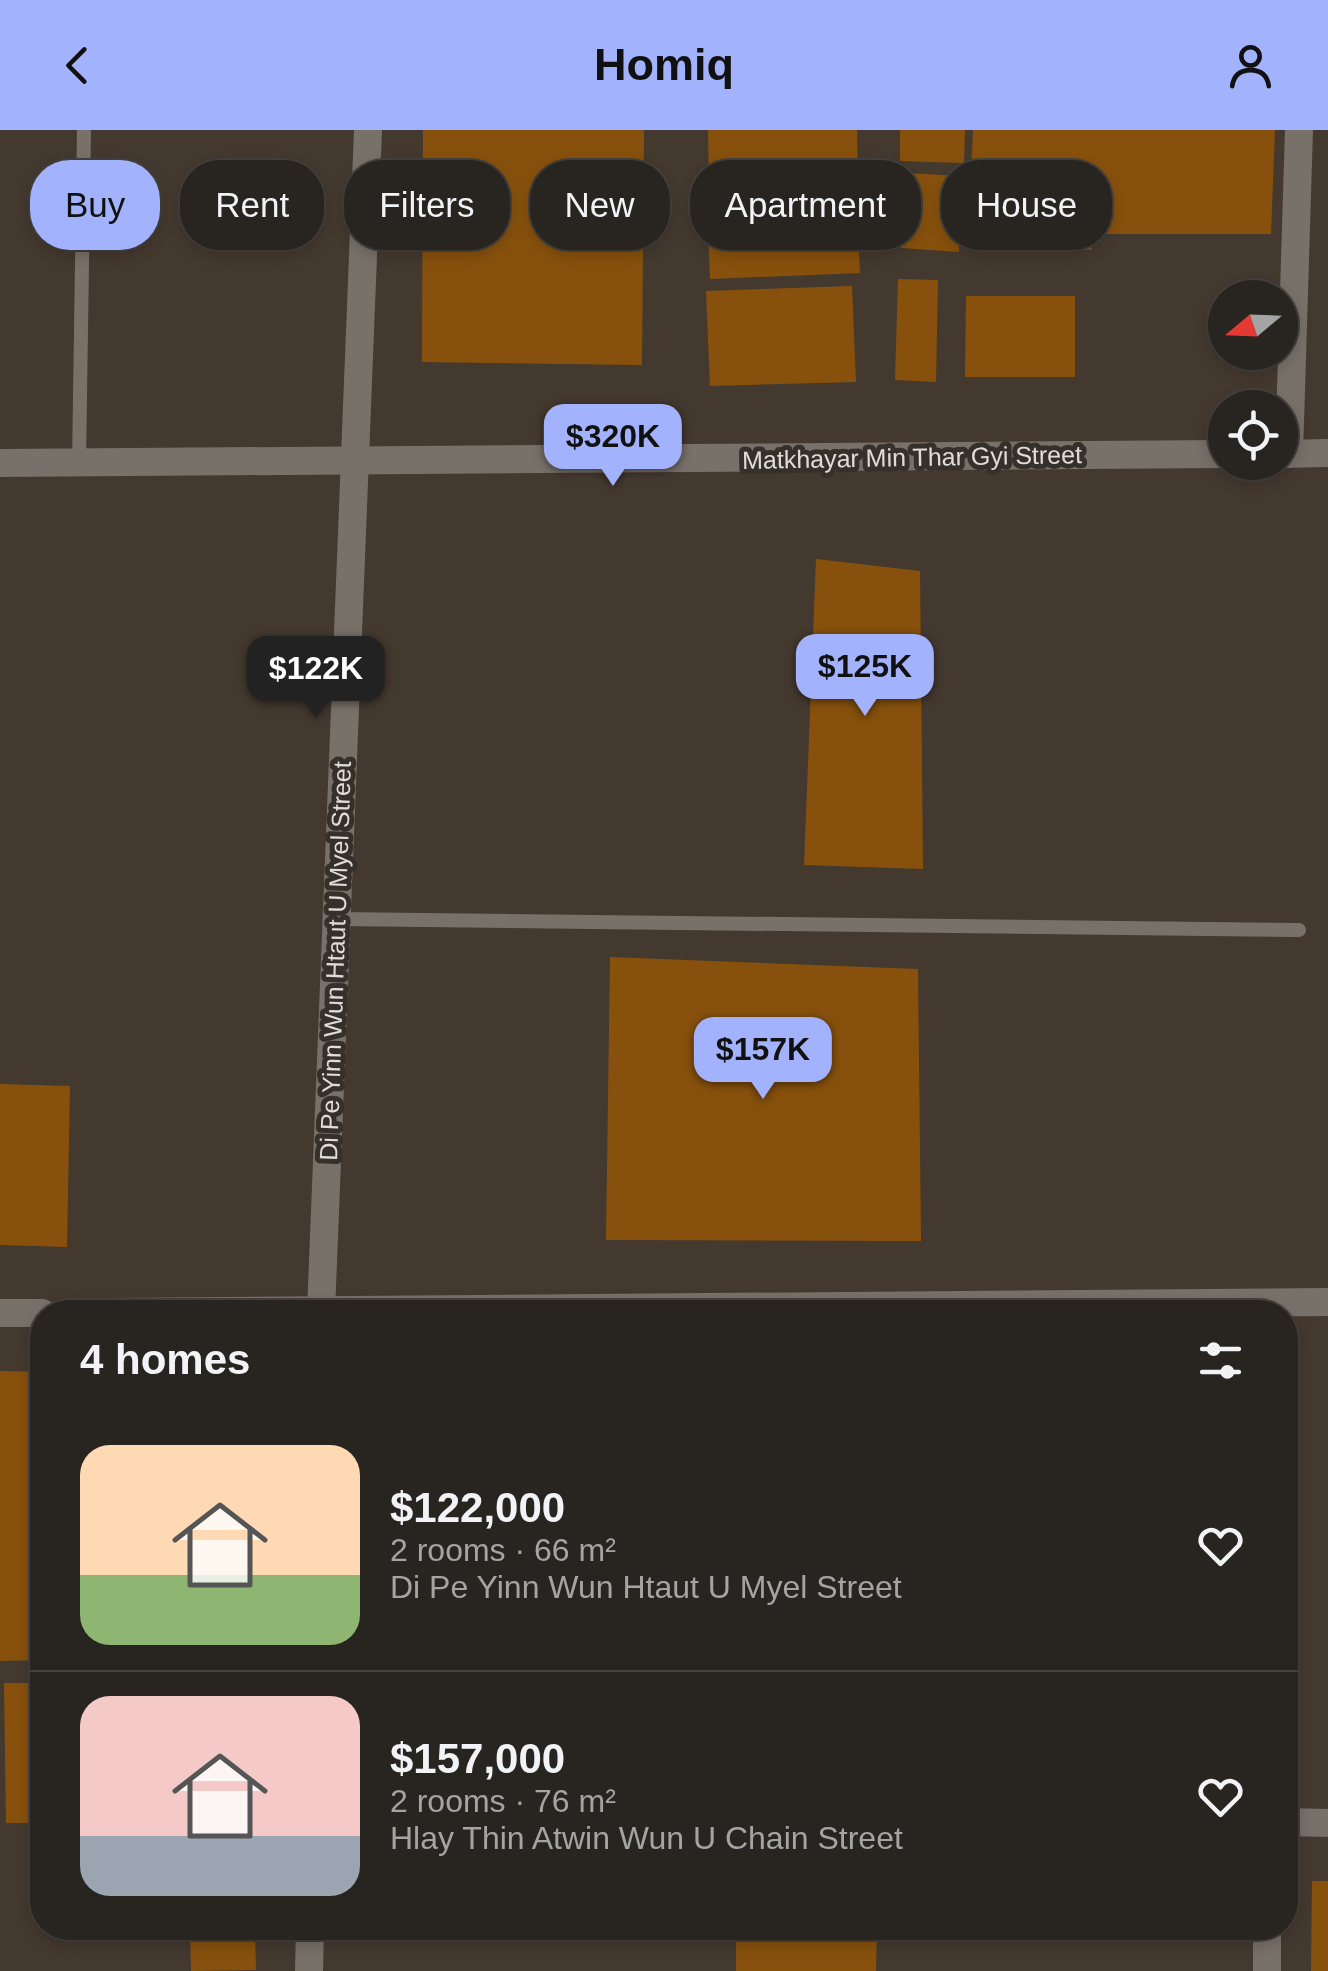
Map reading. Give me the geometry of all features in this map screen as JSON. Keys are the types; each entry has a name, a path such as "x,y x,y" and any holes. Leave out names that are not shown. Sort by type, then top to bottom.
{"street":[{"name":"Di Pe Yinn Wun Htaut U Myel Street","path":"321,1300 368,130"},
{"path":"1288,390 1298,130"},
{"path":"1298,454 1328,453"},
{"name":"Matkhayar Min Thar Gyi Street","path":"0,463 1208,454"},
{"path":"1298,1305 1328,1302"},
{"path":"0,1314 30,1313"},
{"path":"1298,1822 1328,1823"},
{"path":"309,1971 310,1940"},
{"path":"1266,1971 1267,1940"}],"lane":[{"path":"79,463 84,130"},
{"path":"337,919 1300,930"}],"shaded area":[{"path":"0,130 1328,130 1328,1971 0,1971"}],"building":[{"path":"423,130 644,130 644,160 530,160 530,250 643,250 642,365 422,362 422,250 510,250 510,160 423,160"},
{"path":"708,130 857,130 858,160 709,160"},
{"path":"900,130 965,130 964,160 900,160"},
{"path":"973,130 1275,130 1271,234 1112,234 1112,160 972,160"},
{"path":"921,174 941,175 941,250 959,252 921,249"},
{"path":"709,250 859,250 860,273 710,279"},
{"path":"898,279 938,280 936,382 895,380"},
{"path":"852,286 856,382 710,386 706,291"},
{"path":"966,296 1075,296 1075,377 965,377"},
{"path":"816,559 920,571 923,869 804,865"},
{"path":"610,957 918,969 921,1241 606,1240"},
{"path":"0,1084 70,1086 67,1247 0,1245"},
{"path":"0,1371 30,1372 30,1660 0,1661"},
{"path":"4,1683 30,1683 30,1823 6,1823"},
{"path":"1312,1881 1328,1881 1328,1971 1311,1971"},
{"path":"190,1940 255,1940 256,1970 191,1971"},
{"path":"736,1940 877,1940 876,1971 736,1971"}]}
